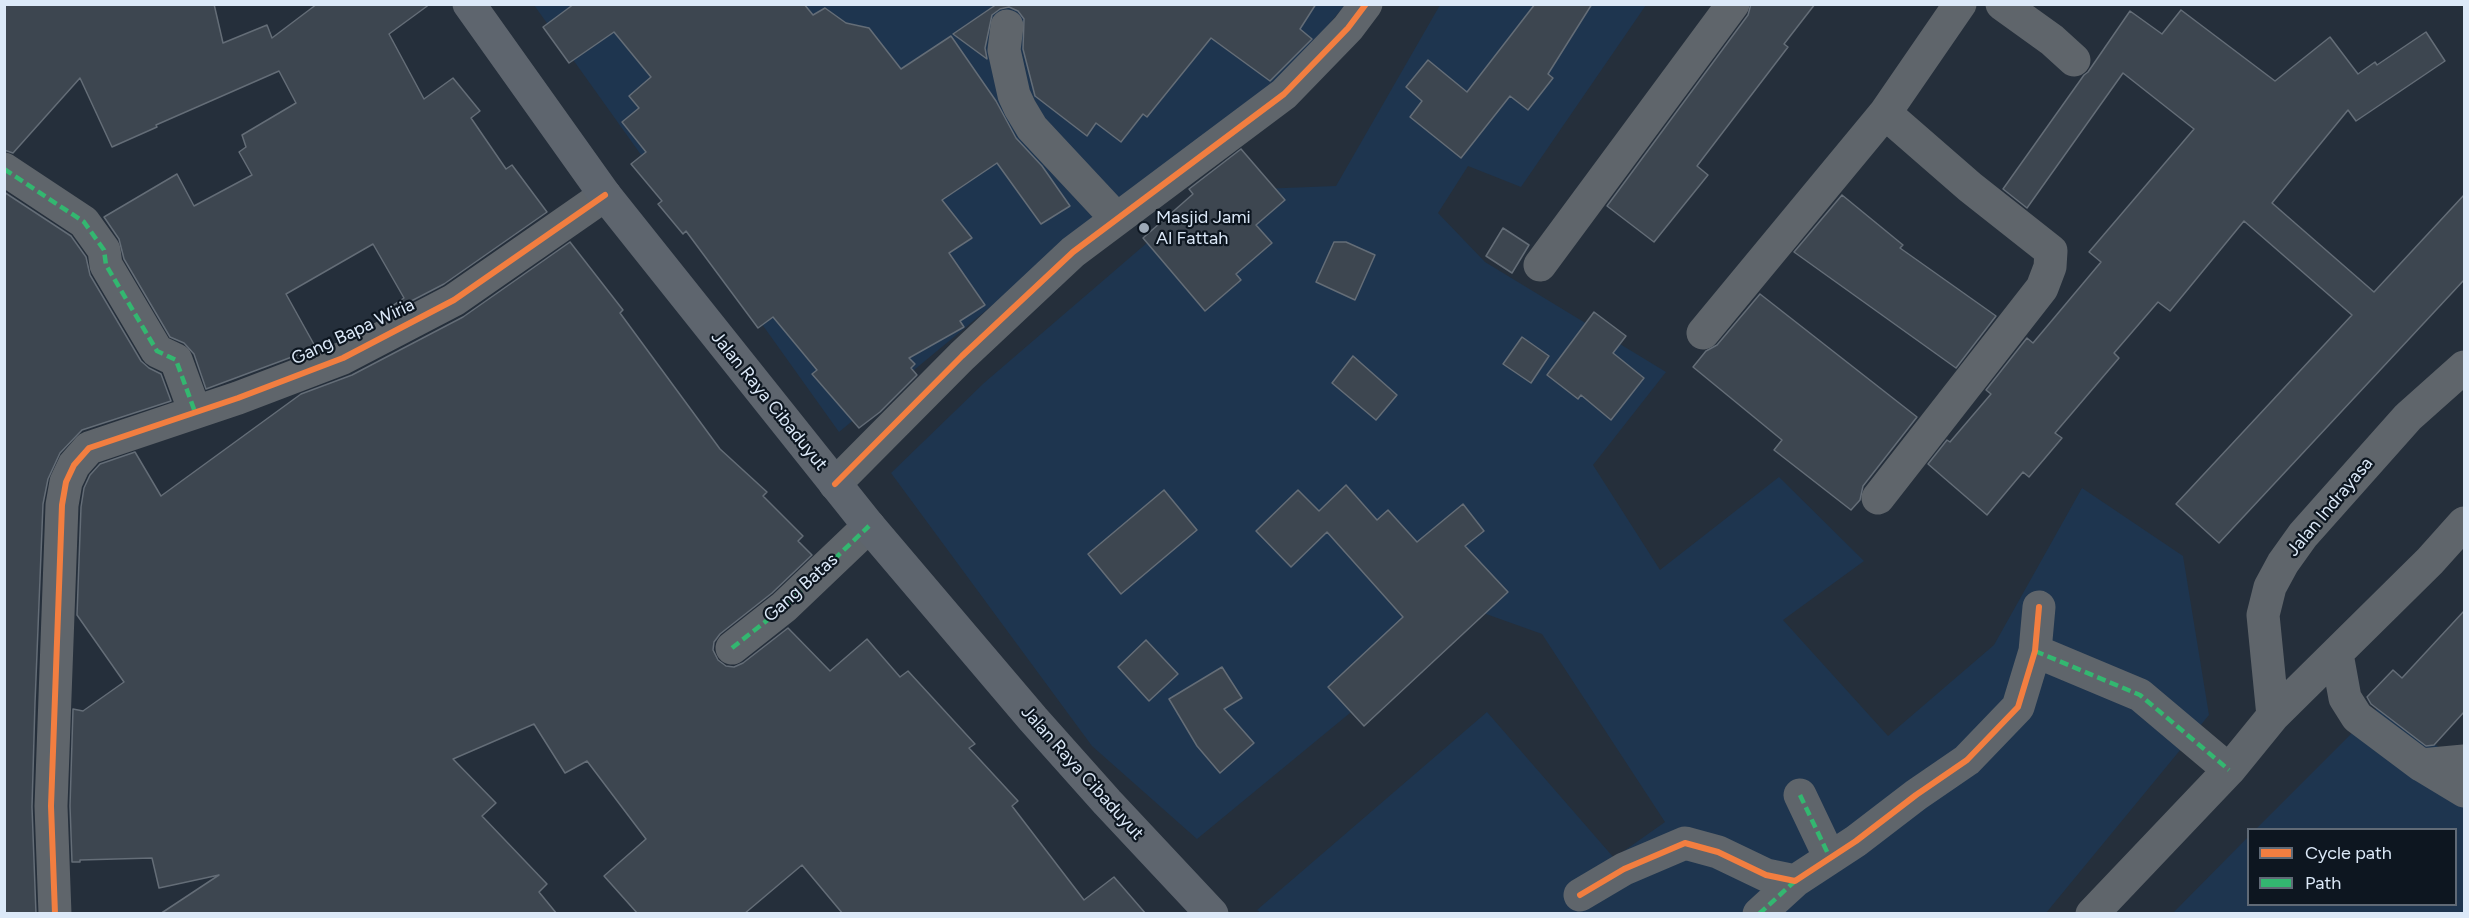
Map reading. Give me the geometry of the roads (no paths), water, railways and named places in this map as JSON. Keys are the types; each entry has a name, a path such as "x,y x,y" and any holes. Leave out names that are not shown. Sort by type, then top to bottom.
{"main road":[{"name":"Jalan Raya Cibaduyut","path":"469,4 604,195 869,526 1048,735 1212,914"}],"street":[{"path":"836,484 962,356 1073,252 1284,94 1348,28 1366,4"},
{"path":"1540,265 1733,4"},
{"path":"1703,333 1885,113 1960,4"},
{"path":"2002,4 2052,40 2074,60"},
{"path":"1007,26 1004,50 1014,95 1020,108 1032,128 1116,219"},
{"path":"1878,498 2042,288 2050,267 2051,251 1970,187 1885,113"},
{"path":"4,169 84,222 105,250 106,265 157,351 176,360 195,412"},
{"name":"Gang Bapa Wiria","path":"55,914 51,806 62,505 66,482 74,465 89,448 238,399 343,358 454,300 604,195"},
{"name":"Jalan Indrayasa","path":"2273,716 2263,615 2270,587 2283,563 2303,535 2408,417 2464,367"},
{"path":"2092,914 2229,770 2273,716 2337,654 2464,523"},
{"name":"Gang Batas","path":"732,648 784,607 869,526"},
{"path":"1759,914 1795,881 1856,841 1967,760 2018,707 2035,651 2038,607"},
{"path":"2035,651 2140,695 2229,770"},
{"path":"2337,654 2345,698 2357,717 2421,765 2464,791"},
{"path":"2421,765 2464,761"},
{"path":"1800,795 1830,858"},
{"path":"1580,896 1624,869 1685,843 1718,852 1766,874 1795,881"}],"place":[{"name":"Masjid Jami Al Fattah","path":"1144,228"}]}
